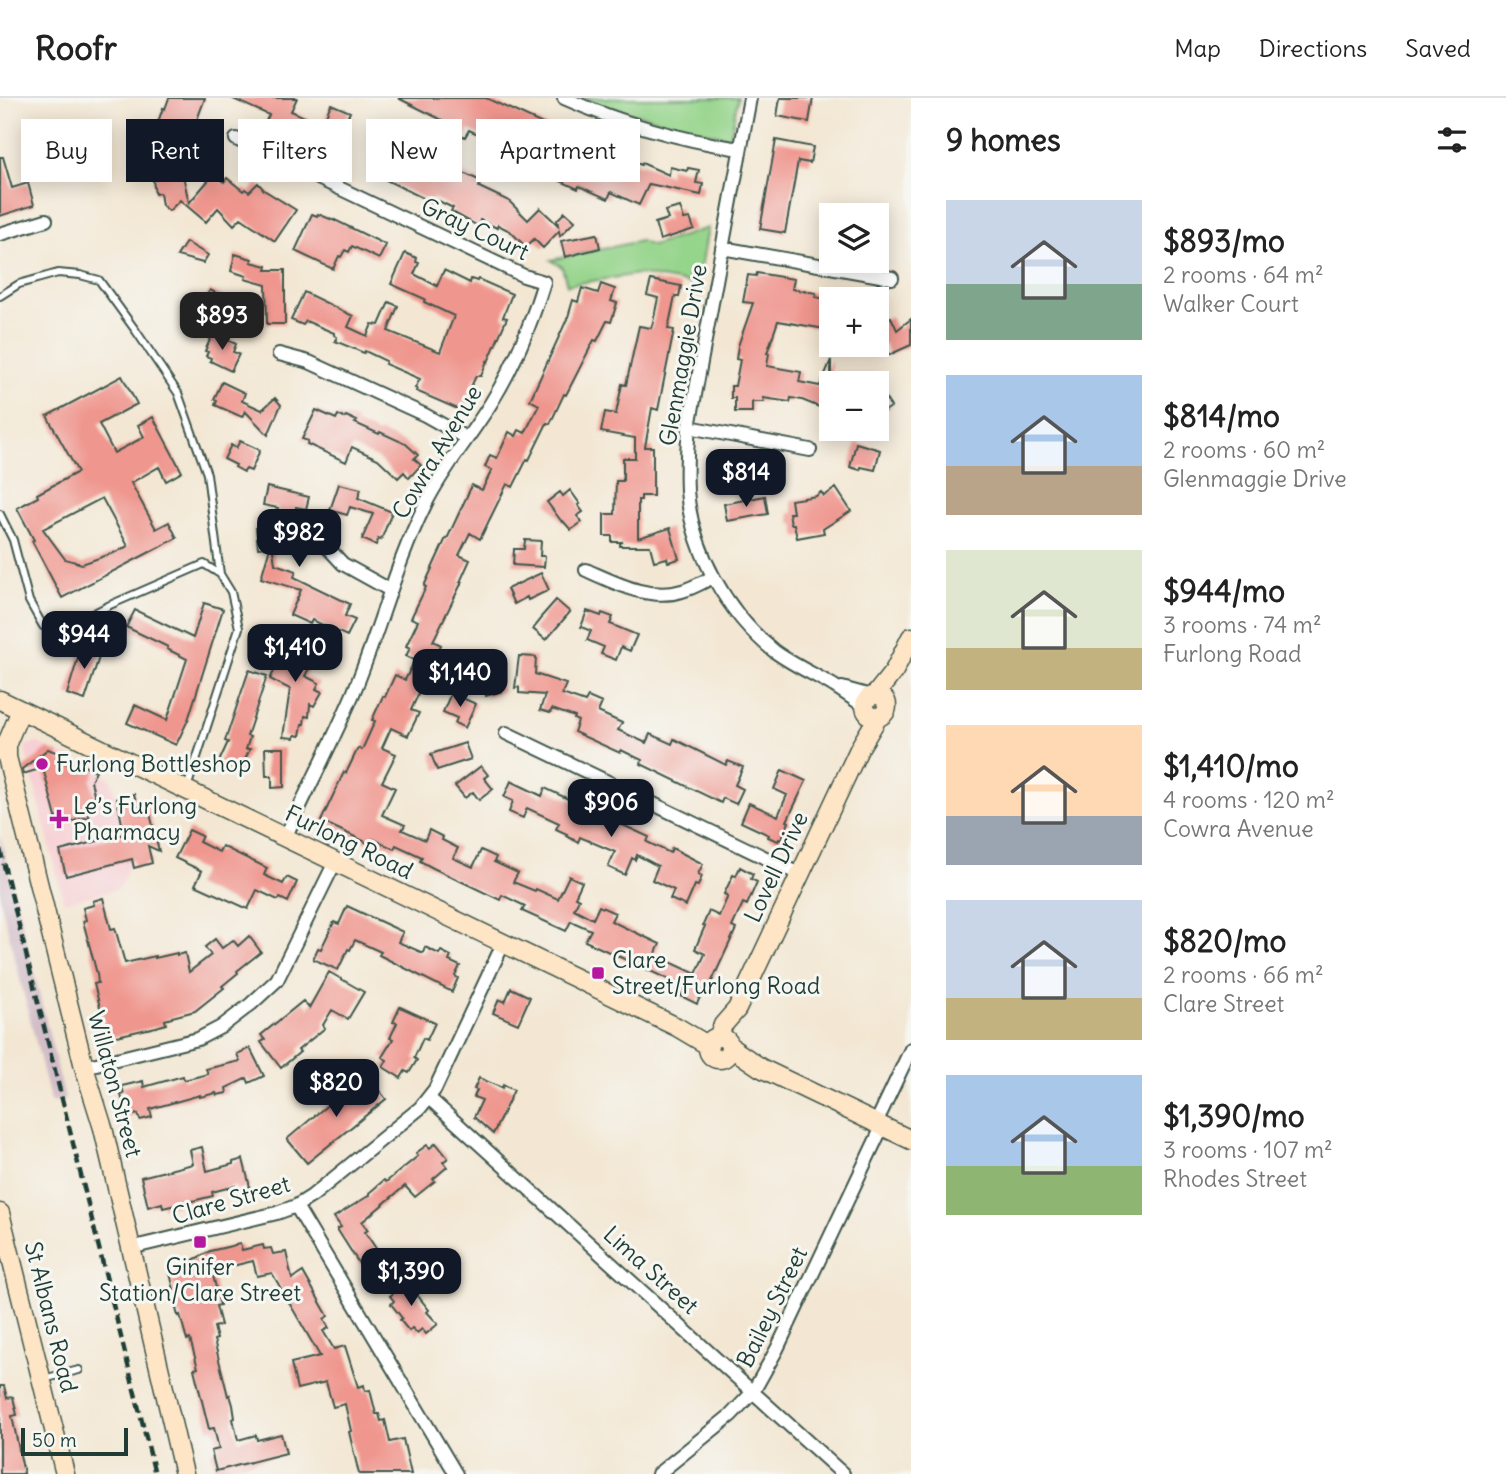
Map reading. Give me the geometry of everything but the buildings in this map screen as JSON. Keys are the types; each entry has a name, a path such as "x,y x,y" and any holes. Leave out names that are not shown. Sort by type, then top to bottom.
{"main road":[{"name":"Lovell Drive","path":"721,1045 723,1025 737,1009 860,747 874,704 903,661 911,637"},
{"name":"Furlong Road","path":"0,700 503,944 677,1027 721,1045 761,1068 911,1140"},
{"name":"Willaton Street","path":"21,710 7,743 7,757 84,1067 103,1128 184,1474"},
{"name":"St Albans Road","path":"0,1213 65,1474"}],"street":[{"path":"564,98 626,123 677,137 739,149"},
{"name":"Glenmaggie Drive","path":"750,98 689,427 687,493 693,523 713,577 738,615 754,633 800,668 874,704"},
{"name":"Gray Court","path":"236,139 524,276 544,282"},
{"path":"0,234 46,220"},
{"path":"722,248 892,278"},
{"name":"Cowra Avenue","path":"285,838 353,695 390,590 426,502 508,376 525,339 544,282"},
{"path":"279,354 309,362 425,415 466,438"},
{"path":"689,427 810,450"},
{"path":"328,548 343,564 390,590"},
{"path":"586,570 625,587 663,594 681,591 713,577"},
{"path":"506,733 799,874"},
{"path":"84,1067 198,1039 221,1027 251,1004 277,979 335,862"},
{"name":"Clare Street","path":"130,1248 277,1213 296,1206 420,1108 429,1098 503,944"},
{"name":"Bailey Street","path":"658,1474 730,1415 753,1392 778,1349 911,1049"},
{"name":"Lima Street","path":"429,1098 844,1474"},
{"path":"296,1206 456,1474"}],"lane":[{"path":"0,296 19,284 58,272 99,280 178,393 207,474 220,574 231,592 239,628 187,790"},
{"path":"0,514 13,540 29,601 43,626 69,626 204,564 220,574"},
{"path":"41,1379 79,1370"}],"shaded area":[{"path":"38,743 111,778 131,861 119,889 64,902 25,748"},
{"path":"0,835 65,1098 51,1103 0,899"}],"green space":[{"path":"584,98 738,98 730,138 601,105"},
{"path":"708,228 698,285 638,274 567,285 562,267 551,260 640,241 652,246"}],"railway":[{"path":"0,849 155,1474"}],"place":[{"name":"Furlong Bottleshop","path":"42,764"},
{"name":"Le’s Furlong Pharmacy","path":"59,819"},
{"name":"Clare Street/Furlong Road","path":"598,973"},
{"name":"Ginifer Station/Clare Street","path":"200,1242"}]}
